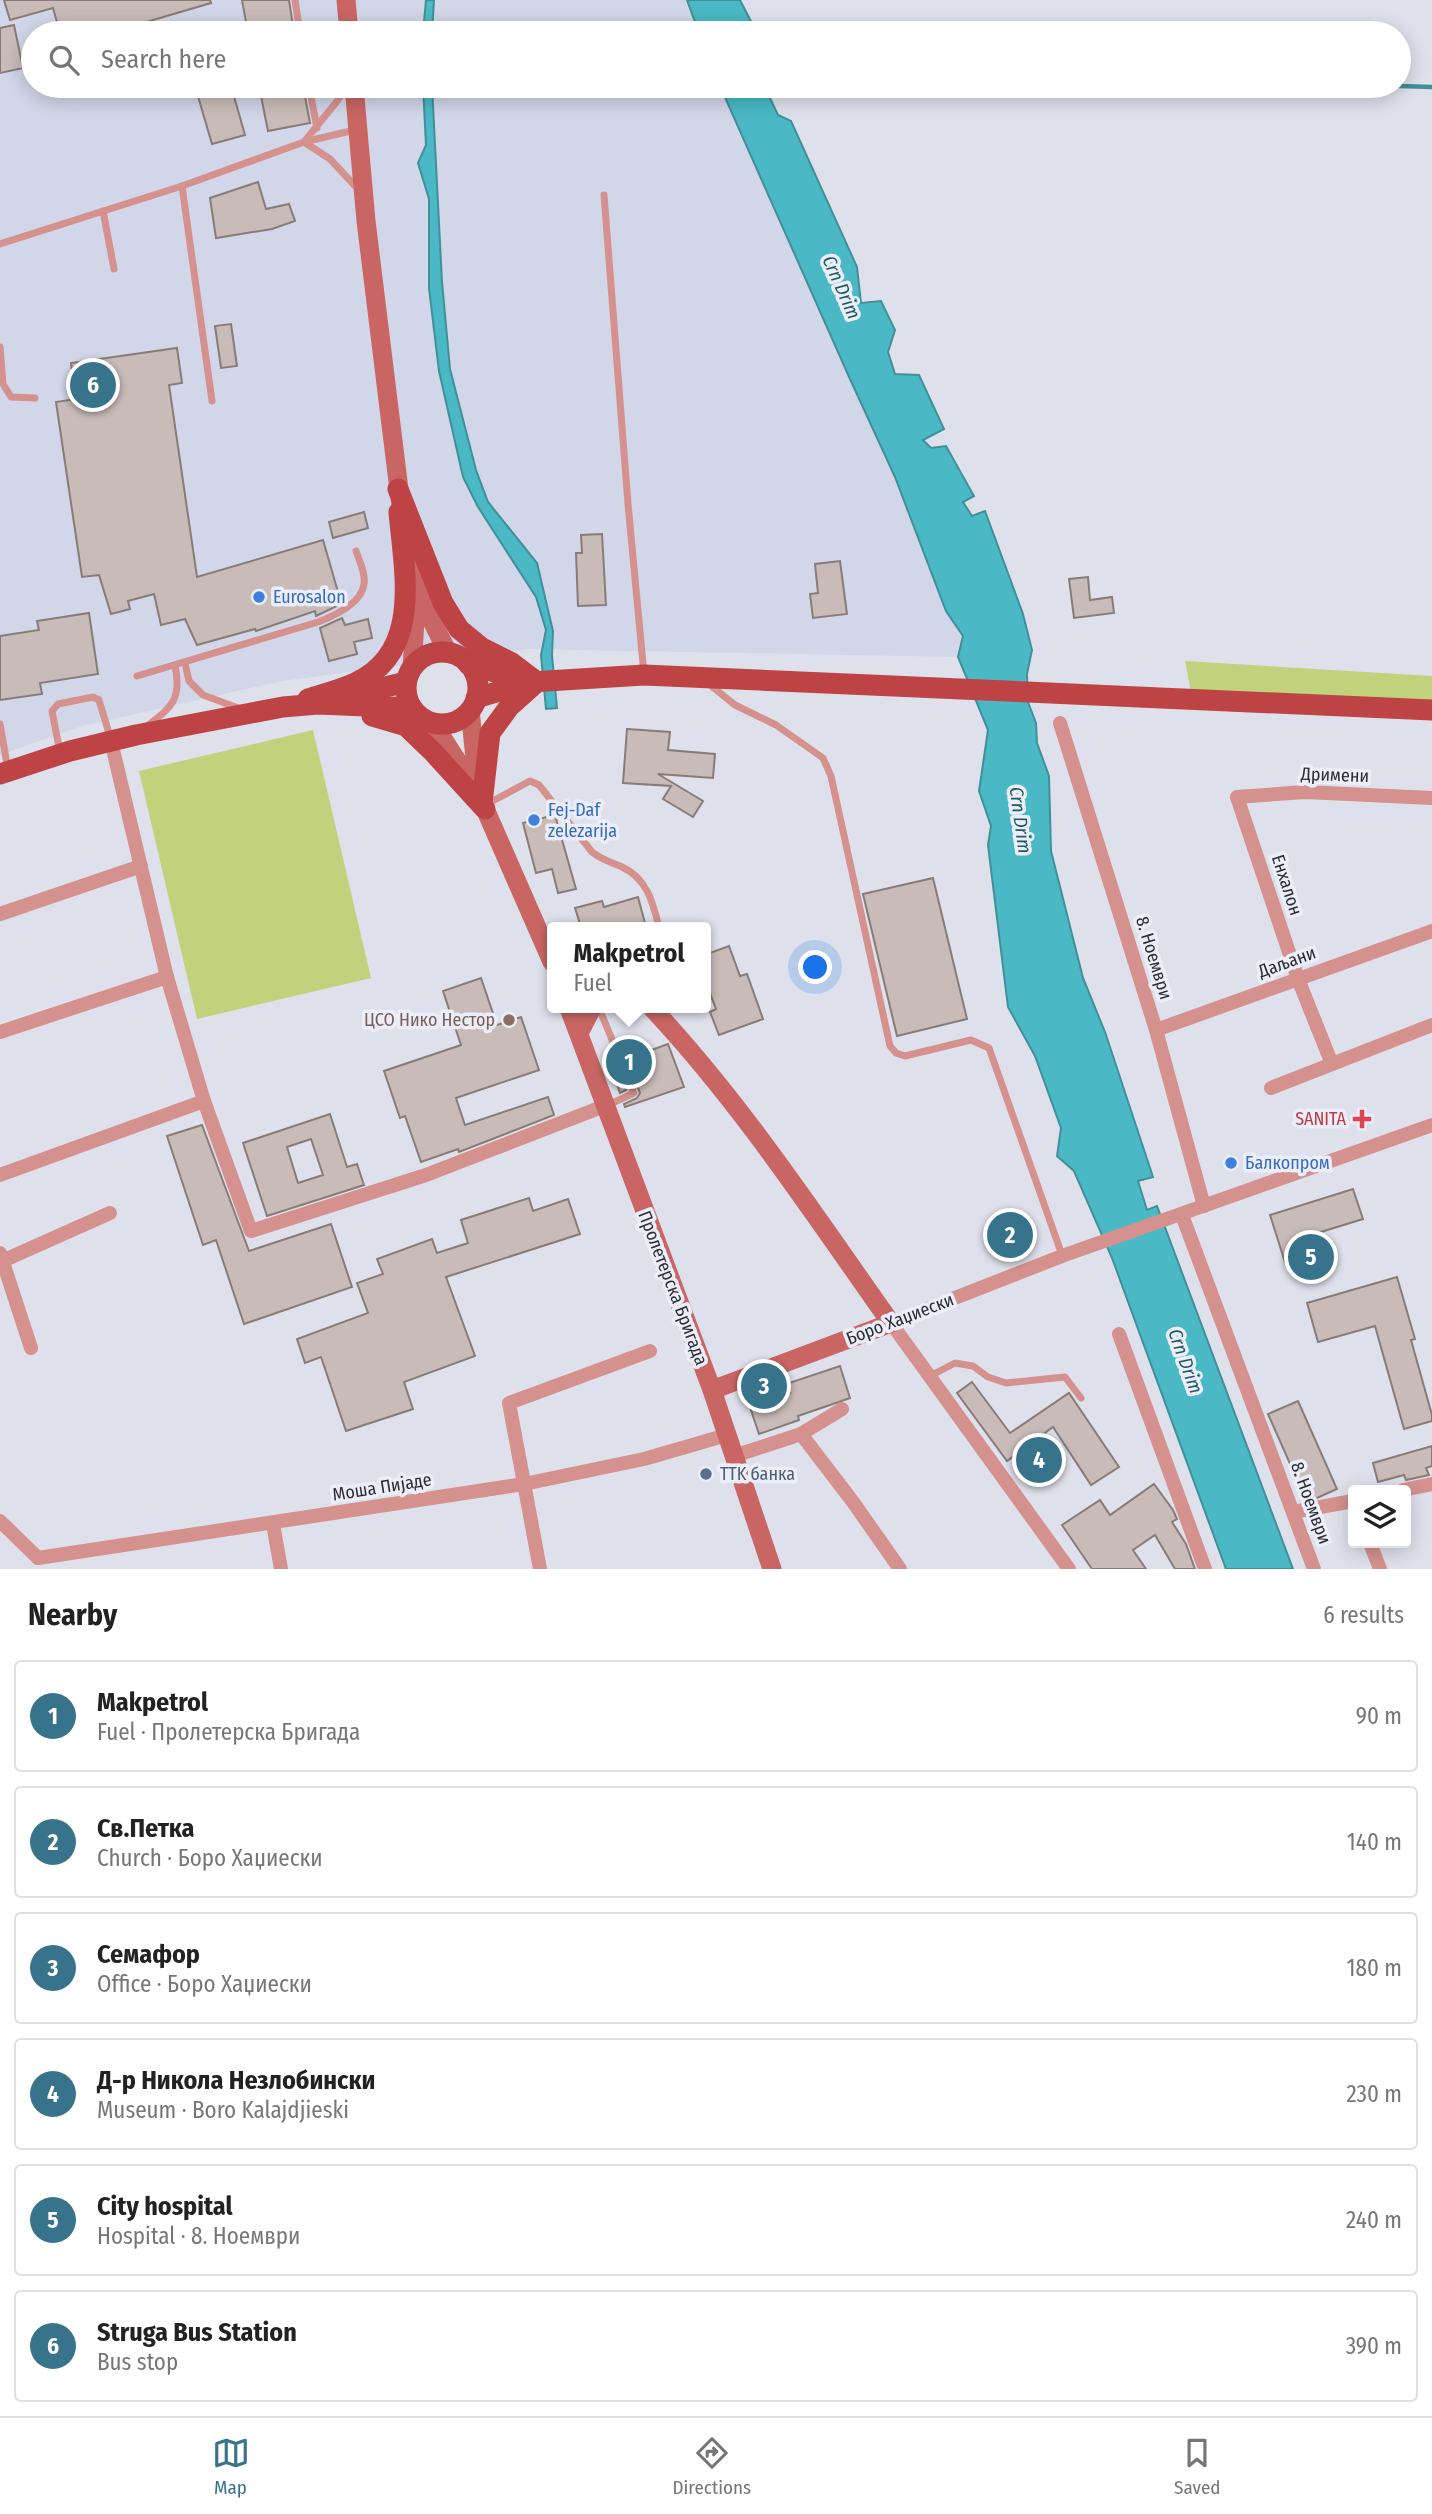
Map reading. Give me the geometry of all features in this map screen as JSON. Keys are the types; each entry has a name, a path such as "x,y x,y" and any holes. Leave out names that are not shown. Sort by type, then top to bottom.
{"main road":[{"path":"398,489 443,603 459,629 482,648 512,663 536,682"},
{"path":"283,707 357,683 388,659 400,635 407,603 398,489"},
{"path":"436,653 448,653 459,656 468,664 475,674 477,685 473,704 460,719 433,723 412,708 407,696 409,675 422,658 436,653"},
{"path":"468,664 536,682"},
{"path":"318,704 409,675"},
{"path":"473,704 536,682 644,675 1432,710"},
{"path":"483,803 490,733 509,708 536,682"},
{"path":"4,772 136,735 283,707 318,704 412,708"},
{"path":"283,707 370,716 406,726 483,803"}],"street":[{"path":"346,0 348,21"},
{"path":"355,98 364,197 398,489 417,590 448,653"},
{"path":"409,675 417,590"},
{"path":"473,704 483,803"},
{"path":"433,723 483,803 547,950"},
{"name":"8. Ноември","path":"1060,723 1156,1030 1203,1206"},
{"path":"111,741 167,977 204,1101 251,1231 426,1175 607,1105"},
{"name":"Дримени","path":"1237,797 1305,792 1432,799"},
{"name":"Енхалон","path":"1237,797 1298,979 1332,1064"},
{"path":"0,914 141,866"},
{"name":"Даљани","path":"1156,1030 1432,931"},
{"path":"0,1032 167,977"},
{"name":"Пролетерска Бригада","path":"571,1013 712,1390 772,1569"},
{"path":"579,1033 589,1013"},
{"path":"657,1013 694,1052 774,1158 1069,1569"},
{"path":"1272,1088 1432,1025"},
{"path":"0,1175 204,1101"},
{"name":"Боро Хаџиески","path":"712,1390 1062,1256 1432,1125"},
{"path":"31,1348 1,1258 110,1213"},
{"name":"8. Ноември","path":"1182,1215 1314,1569"},
{"path":"1119,1334 1205,1569"},
{"path":"540,1569 509,1403 650,1350"},
{"path":"734,1456 801,1434 842,1409"},
{"path":"801,1434 900,1569"},
{"name":"Моша Пијаде","path":"36,1564 524,1484 644,1460 727,1435"},
{"path":"1411,1488 1432,1484"},
{"path":"1293,1512 1348,1502"},
{"path":"0,1521 36,1564"},
{"path":"273,1524 281,1569"},
{"path":"1372,1548 1380,1569"}],"lane":[{"path":"295,0 298,21"},
{"path":"311,98 317,128"},
{"path":"304,142 338,98"},
{"path":"0,244 182,186 304,142 359,129"},
{"path":"304,142 341,169 364,197"},
{"path":"182,186 212,401"},
{"path":"604,195 644,675"},
{"path":"103,211 114,269"},
{"path":"0,347 3,384 11,397 35,398"},
{"path":"137,676 318,622 338,613 359,596 364,586 365,580 356,551"},
{"path":"185,663 189,681 203,695 251,713"},
{"path":"136,735 173,703 179,683 175,666"},
{"path":"701,677 735,705 776,726 823,758 831,776 890,1046 896,1053 905,1056 971,1040 989,1048 1062,1256"},
{"path":"61,755 52,711 58,704 93,697 99,701 111,741"},
{"path":"0,724 4,772"},
{"path":"483,803 530,781 539,785 592,852 603,861 635,874 646,886 657,922"},
{"path":"601,1013 634,1093 607,1105"},
{"path":"930,1377 955,1363 973,1366 988,1377 1006,1382 1065,1377 1081,1398"}],"shaded area":[{"path":"0,0 687,0 695,21 21,21 21,98 725,98 895,477 946,611 964,637 958,657 527,649 282,681 82,726 0,755"}],"green space":[{"path":"1185,661 1432,676 1432,710 1192,698"},
{"path":"313,730 371,978 197,1019 139,771"}],"water":[{"path":"426,0 434,0 433,21 424,21"},
{"path":"687,0 740,0 751,21 695,21"},
{"path":"424,98 433,98 442,282 450,369 476,470 488,502 537,563 553,631 552,655 557,708 546,709 541,655 546,630 536,597 478,507 463,477 439,371 429,288 429,199 418,163 426,145"},
{"name":"Crn Drim","path":"725,98 770,98 778,115 791,121 857,267 861,303 881,301 895,330 888,352 895,374 919,375 944,429 923,440 931,448 946,446 974,496 963,502 972,516 985,511 1023,614 1032,650 1027,674 1028,702 1036,723 1037,743 1049,776 1051,851 1083,978 1105,1032 1153,1177 1138,1181 1147,1210 1157,1206 1293,1569 1226,1569 1112,1258 1074,1171 1057,1156 1061,1128 1035,1056 1008,1007 988,845 991,826 979,791 988,730 958,657 963,636 946,611 895,477"}],"building":[{"path":"4,0 210,0 211,3 150,21 57,21 53,8 10,20"},
{"path":"242,0 289,0 292,21 246,21"},
{"path":"14,25 21,68 0,73 0,28"},
{"path":"199,98 234,98 245,135 212,144"},
{"path":"261,98 305,98 310,123 268,131"},
{"path":"258,182 266,209 289,204 295,221 272,229 216,238 210,198"},
{"path":"231,324 237,366 221,368 215,326"},
{"path":"177,348 182,383 169,385 197,577 323,540 338,592 335,592 339,605 316,616 315,611 256,631 255,629 197,645 185,619 161,625 154,594 128,601 130,609 111,614 99,575 82,577 56,402 76,399 71,363"},
{"path":"364,512 368,528 333,538 329,522"},
{"path":"602,534 606,605 578,606 576,553 582,553 581,535"},
{"path":"840,561 847,614 813,618 810,594 818,593 815,564"},
{"path":"1088,577 1090,600 1112,597 1114,613 1074,618 1069,579"},
{"path":"89,613 98,674 40,683 42,694 0,700 0,636 39,630 37,621"},
{"path":"342,618 345,625 368,619 372,638 354,642 357,654 329,661 320,628"},
{"path":"627,729 670,732 668,750 715,754 713,778 658,774 703,801 693,817 663,799 671,786 623,783"},
{"path":"555,815 576,889 558,893 552,869 536,873 523,823"},
{"path":"933,878 967,1019 897,1036 863,894"},
{"path":"638,897 645,922 579,922 575,908 602,901 604,907"},
{"path":"729,946 740,976 747,974 763,1019 719,1035 710,1013 716,1009 711,996 711,953"},
{"path":"481,978 497,1025 521,1017 539,1070 456,1098 465,1125 548,1097 554,1115 459,1152 458,1149 421,1162 405,1116 400,1118 384,1071 461,1045 443,991"},
{"path":"668,1044 684,1087 625,1107 624,1104 637,1098 640,1093 626,1059"},
{"path":"615,1063 626,1090 620,1093 610,1064"},
{"path":"330,1114 347,1167 357,1164 364,1185 267,1216 243,1143","holes":["311,1139 323,1175 298,1183 287,1147"]},
{"path":"202,1125 249,1251 331,1224 352,1287 244,1324 216,1240 203,1245 167,1136"},
{"path":"1353,1189 1363,1219 1321,1232 1327,1249 1285,1262 1270,1215"},
{"path":"529,1198 533,1211 568,1199 580,1234 446,1277 475,1356 404,1382 413,1409 346,1431 321,1357 305,1363 297,1339 368,1313 357,1283 383,1274 377,1259 432,1239 437,1253 468,1243 461,1220"},
{"path":"1397,1277 1415,1339 1411,1340 1432,1415 1432,1421 1404,1429 1375,1326 1318,1342 1307,1303"},
{"path":"840,1366 850,1398 798,1416 799,1420 759,1434 750,1407 790,1393 786,1384"},
{"path":"972,1382 1010,1433 1069,1393 1119,1467 1091,1485 1053,1427 1007,1461 957,1393"},
{"path":"1298,1401 1337,1489 1306,1500 1268,1414"},
{"path":"1432,1446 1432,1466 1426,1468 1429,1475 1406,1480 1404,1475 1378,1482 1373,1463"},
{"path":"1154,1484 1173,1510 1177,1519 1172,1522 1186,1544 1195,1569 1175,1569 1155,1535 1133,1550 1146,1569 1092,1569 1062,1525 1100,1500 1110,1515"}],"waterway":[{"path":"1411,86 1432,87"}],"place":[{"name":"Struga Bus Station","path":"93,385"},
{"name":"Eurosalon","path":"259,597"},
{"name":"Fej-Daf zelezarija","path":"534,820"},
{"name":"ЦСО Нико Нестор","path":"509,1020"},
{"name":"Makpetrol","path":"629,1062"},
{"name":"SANITA","path":"1362,1119"},
{"name":"Балкопром","path":"1231,1163"},
{"name":"Св.Петка","path":"1010,1235"},
{"name":"City hospital","path":"1311,1257"},
{"name":"Семафор","path":"764,1386"},
{"name":"Д-р Никола Незлобински","path":"1039,1460"},
{"name":"TTK банка","path":"706,1474"}]}
